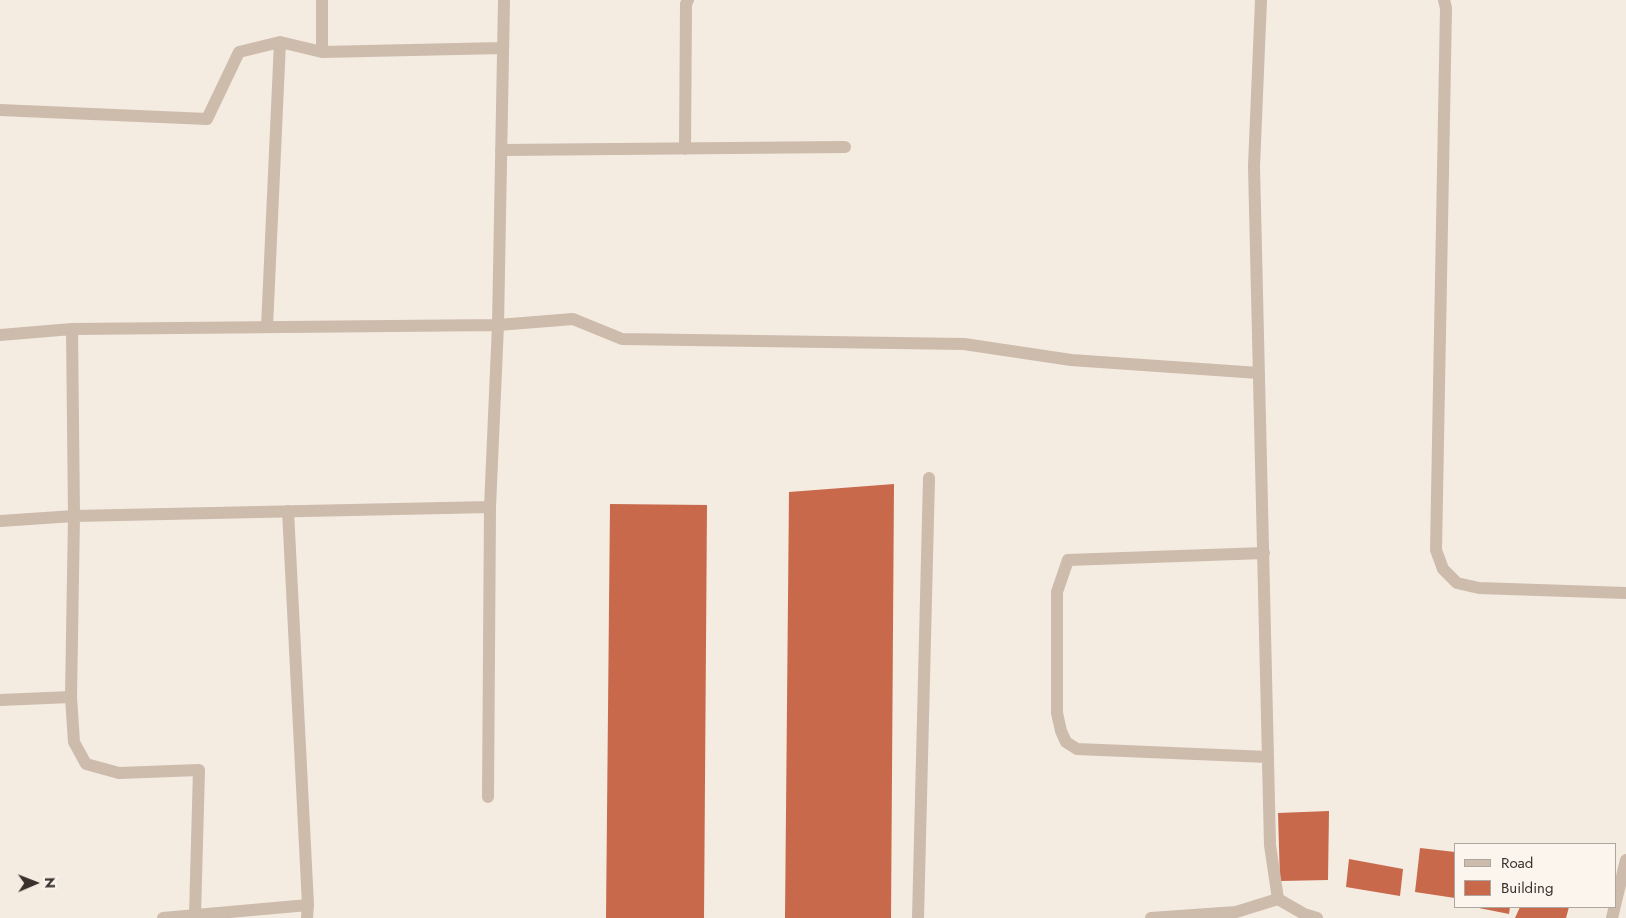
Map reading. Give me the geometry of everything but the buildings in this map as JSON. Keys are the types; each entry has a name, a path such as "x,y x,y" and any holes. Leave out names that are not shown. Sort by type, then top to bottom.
{"street":[{"path":"322,0 322,52"},
{"path":"488,796 490,507 498,325 504,0"},
{"path":"685,148 686,4 688,0"},
{"path":"1261,0 1254,166 1270,845 1278,900"},
{"path":"1444,0 1446,8 1436,550 1443,569 1457,583 1479,588 1626,593"},
{"path":"268,327 280,42"},
{"path":"0,110 207,119 239,52 280,42 322,52 502,48"},
{"path":"501,150 845,147"},
{"path":"0,335 72,329 498,325 573,319 622,339 964,344 1071,360 1259,372"},
{"path":"72,329 74,516 71,697 74,742 86,764 119,773 198,770 196,915"},
{"path":"918,918 930,478"},
{"path":"0,521 74,516 490,507"},
{"path":"163,918 196,915 308,912 288,511"},
{"path":"1264,553 1068,560 1057,592 1057,713 1060,731 1066,742 1077,749 1268,757"},
{"path":"0,700 71,697"},
{"path":"1616,901 1626,860"},
{"path":"1151,918 1236,912 1278,900 1304,914 1317,918"}]}
